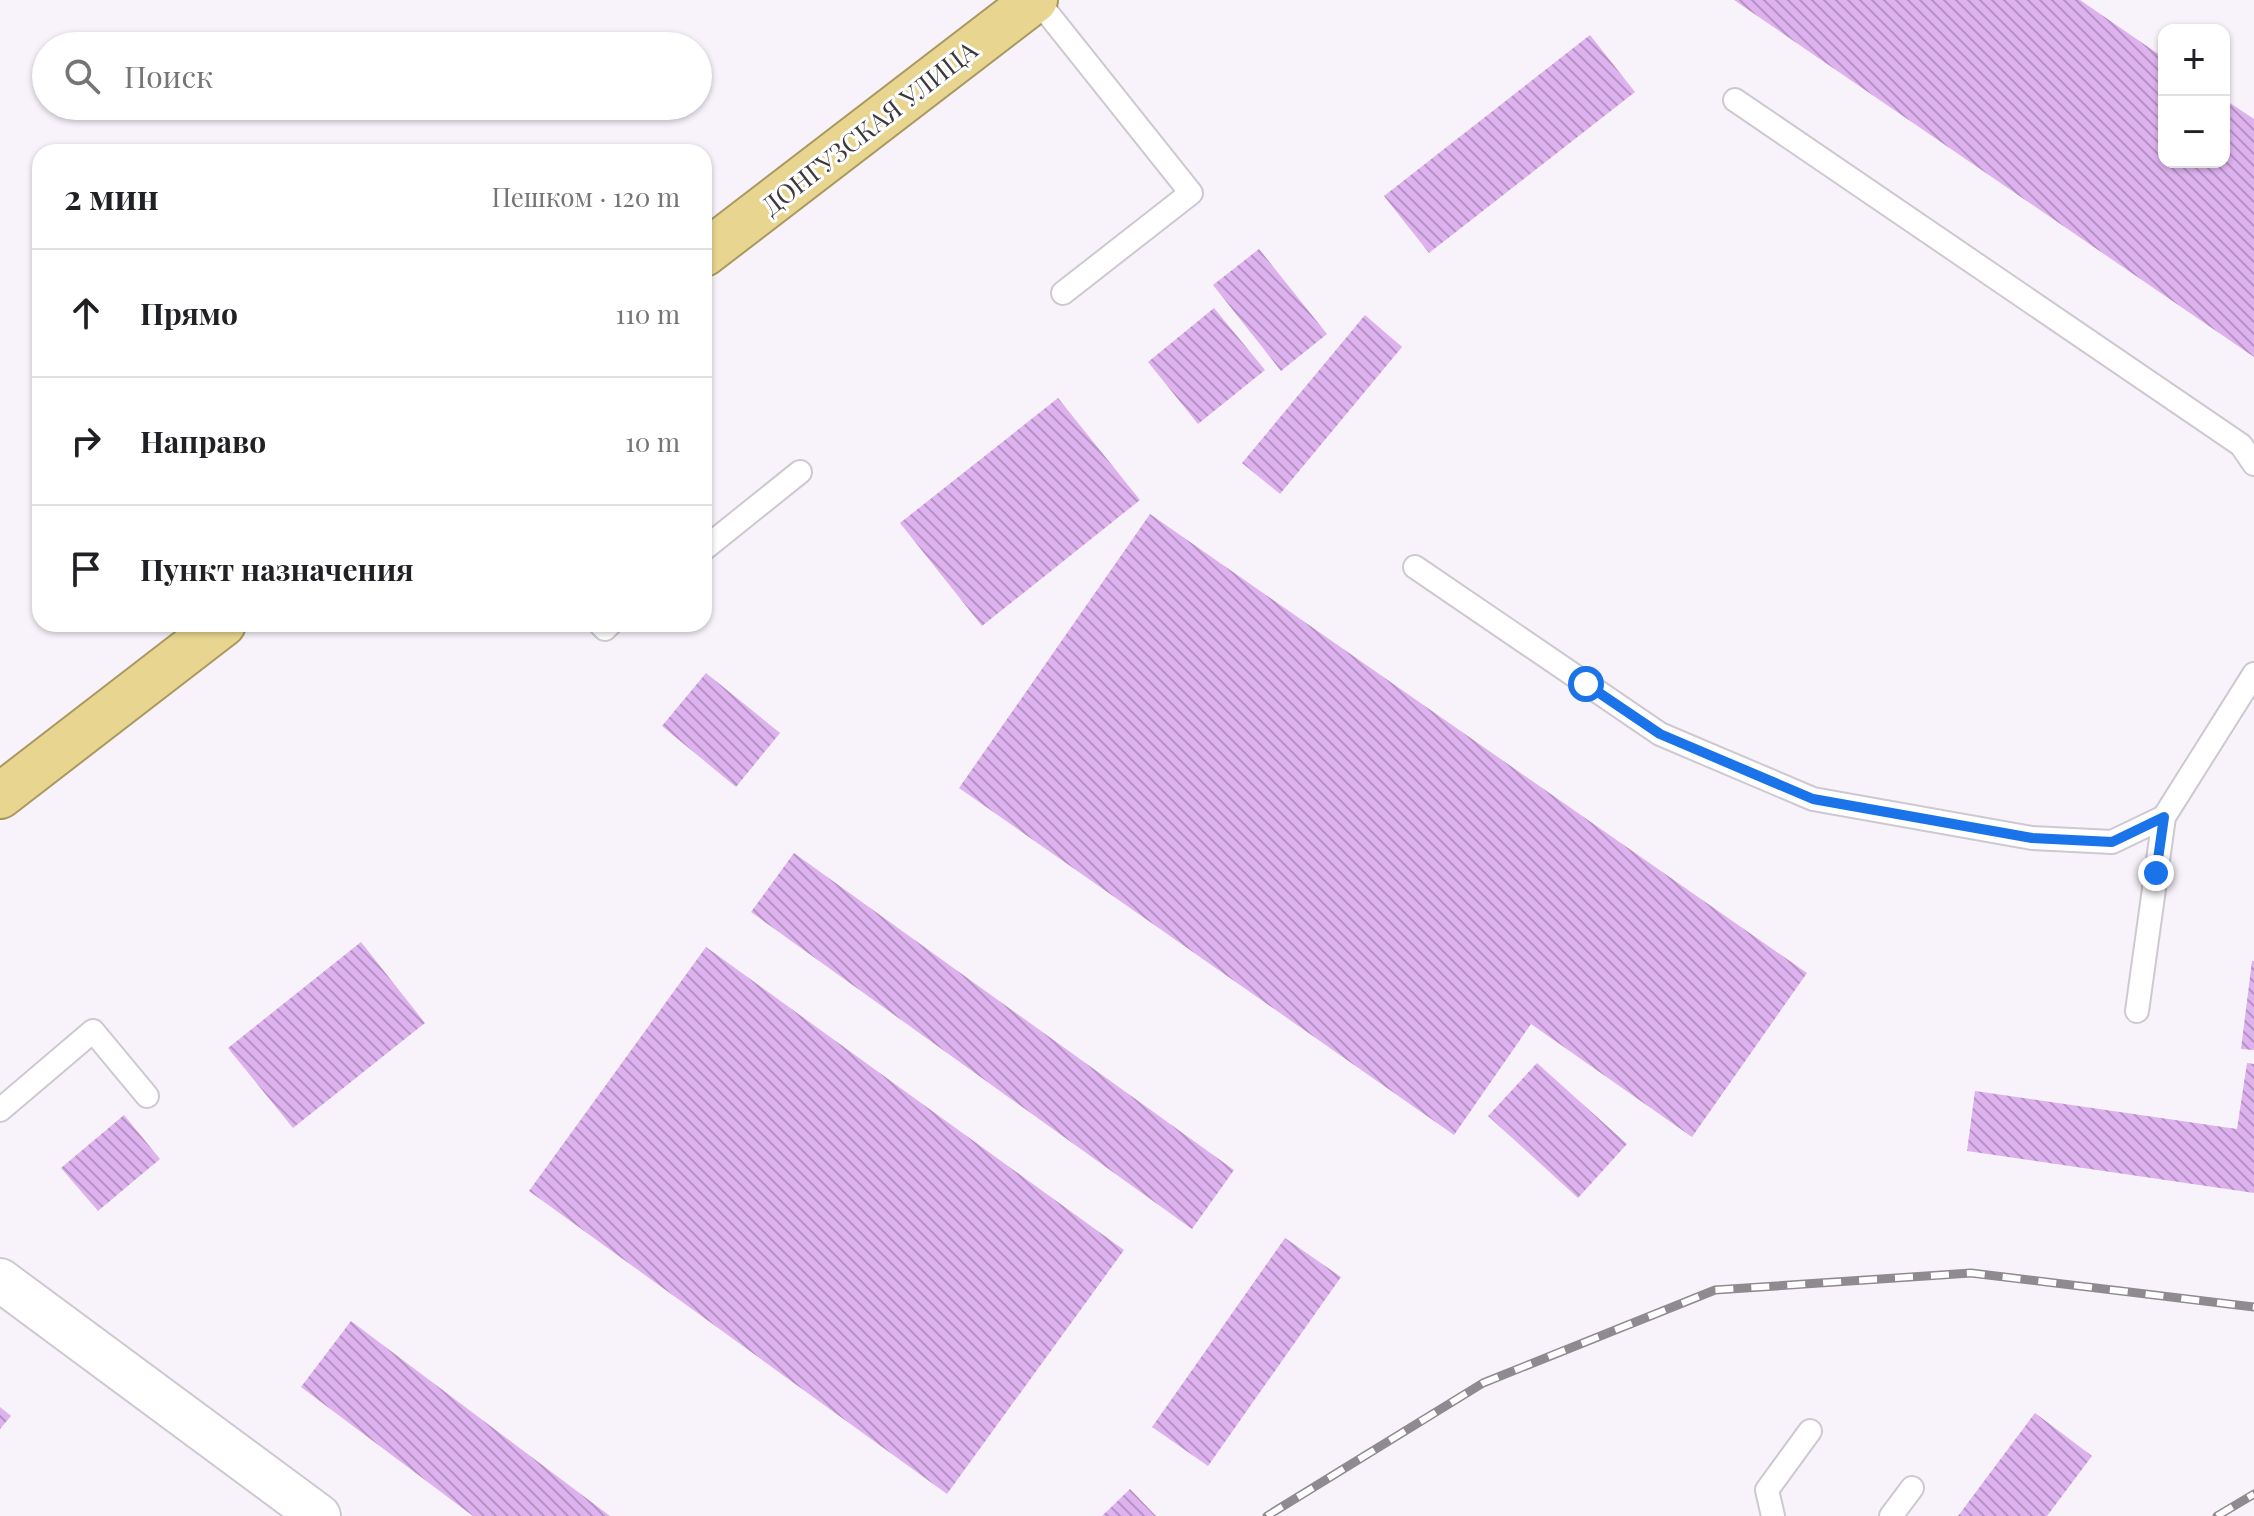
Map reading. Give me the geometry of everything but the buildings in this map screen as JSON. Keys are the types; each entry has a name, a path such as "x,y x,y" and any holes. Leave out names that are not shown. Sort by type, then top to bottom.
{"highway":[{"name":"ДОНГУЗСКАЯ УЛИЦА","path":"712,248 1036,0"},
{"path":"0,796 213,632"}],"street":[{"path":"0,1280 319,1516"}],"lane":[{"path":"1036,0 1191,193 1063,293"},
{"path":"1735,100 2241,445 2254,464"},
{"path":"712,543 800,472"},
{"path":"1415,567 1660,734 1813,799 2032,838 2112,842 2164,817"},
{"path":"2137,1011 2164,817 2254,674"},
{"path":"0,1110 93,1031 147,1096"},
{"path":"1773,1516 1767,1490 1810,1431"},
{"path":"1891,1516 1912,1488"}],"railway":[{"path":"1267,1516 1483,1383 1715,1290 1971,1273 2254,1307"},
{"path":"2217,1516 2254,1494"}],"route":[{"path":"1586,684 1660,734 1813,799 2032,838 2112,842 2164,817 2156,873"}]}
